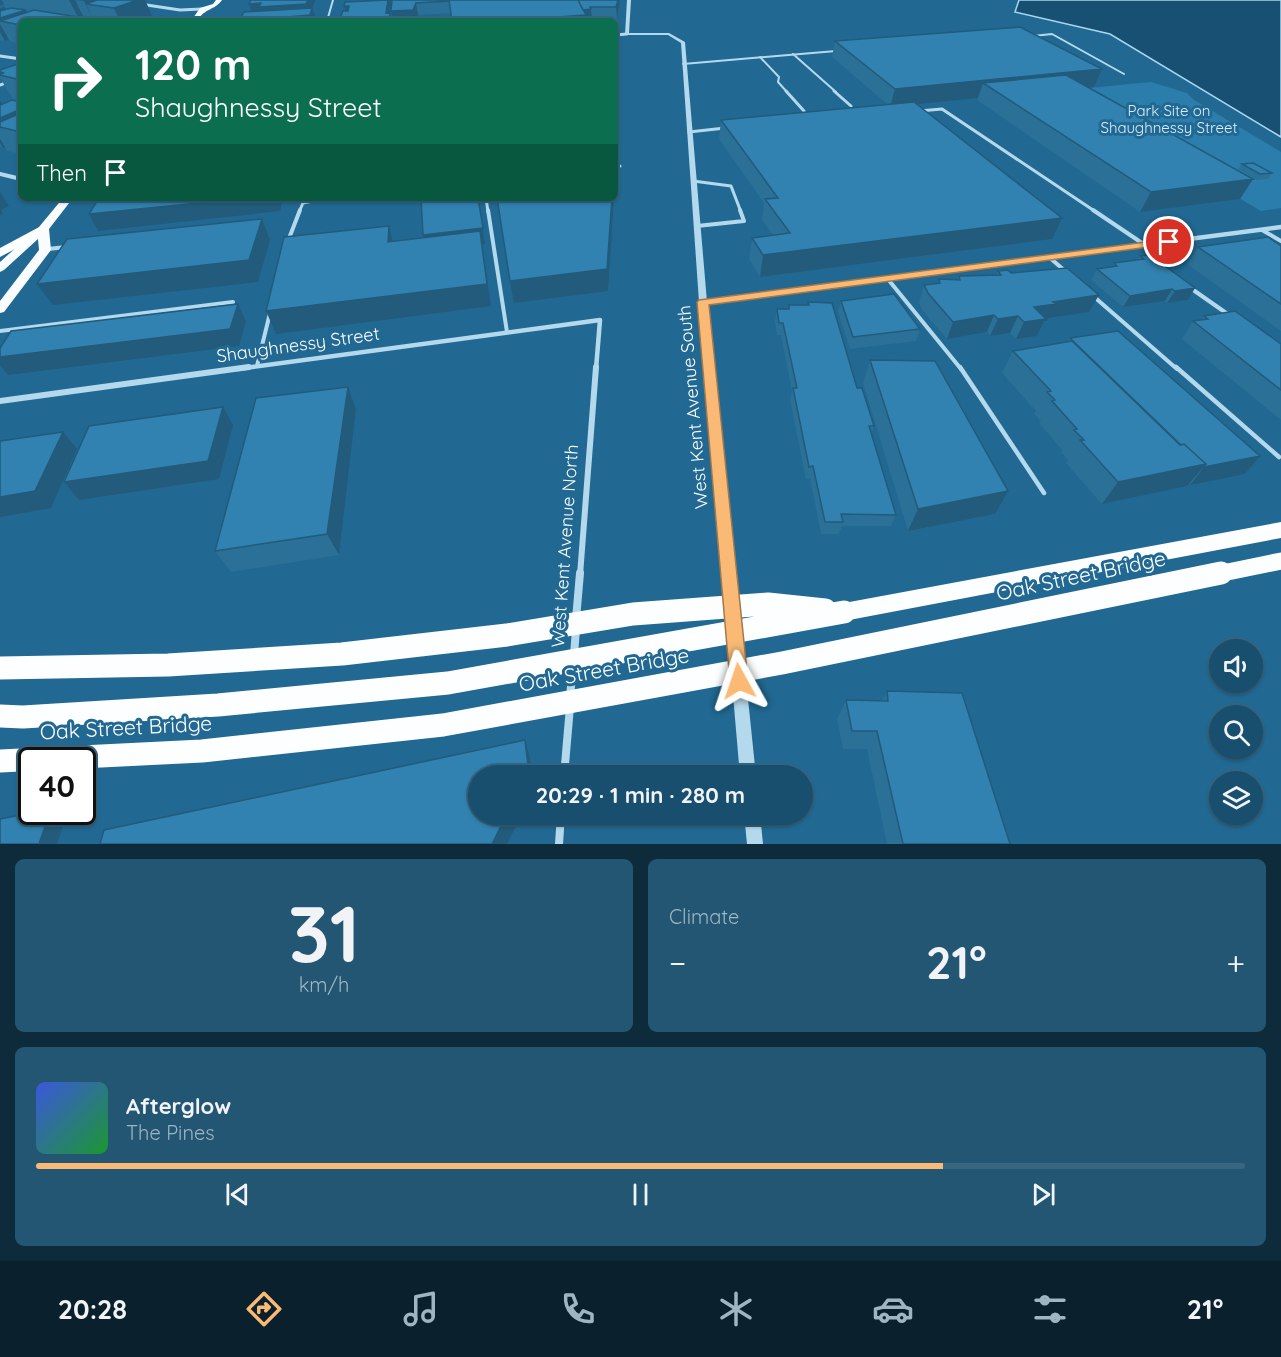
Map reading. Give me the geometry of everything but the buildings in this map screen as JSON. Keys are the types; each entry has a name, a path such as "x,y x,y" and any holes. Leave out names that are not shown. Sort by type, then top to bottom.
{"highway":[{"path":"0,253 43,229"},
{"name":"Oak Street Bridge","path":"0,716 23,717 218,705 448,683 1029,579 1281,530"},
{"name":"Oak Street Bridge","path":"0,761 202,751 443,725 782,663 1281,561"},
{"path":"0,668 168,665 342,654 507,634 633,614 768,604 844,612"}],"main road":[{"path":"201,0 197,5 202,9"},
{"path":"196,18 202,9 219,0"},
{"path":"0,268 43,229 66,201"},
{"path":"0,309 45,250 43,229"}],"street":[{"path":"618,35 627,34 629,0"},
{"path":"139,4 180,10 202,9"},
{"name":"West Kent Avenue South","path":"627,34 659,33 677,37 683,42 703,302 747,765"},
{"path":"0,56 18,59"},
{"path":"0,85 18,78"},
{"path":"0,174 18,178"},
{"path":"703,302 1281,227"},
{"name":"Shaughnessy Street","path":"0,401 600,320"},
{"name":"West Kent Avenue North","path":"565,765 600,320"},
{"path":"559,844 560,825"},
{"path":"753,825 755,844"}],"lane":[{"path":"328,18 333,0"},
{"path":"1028,36 1052,34 1124,74"},
{"path":"683,64 840,51"},
{"path":"793,54 851,106"},
{"path":"760,57 779,77 778,82 804,111"},
{"path":"919,111 942,109 1145,245 1151,257 1160,264"},
{"path":"689,132 735,128"},
{"path":"693,182 731,186 744,221 697,226"},
{"path":"284,250 303,202 309,201"},
{"path":"486,201 507,332"},
{"path":"1262,230 1281,241"},
{"path":"45,250 76,246"},
{"path":"1049,257 1067,273"},
{"path":"887,278 955,360 1044,493"},
{"path":"1187,285 1234,319"},
{"path":"1085,288 1279,457"},
{"path":"0,331 233,302"},
{"path":"257,366 272,303"}],"green space":[{"name":"Park Site on Shaughnessy Street","path":"1151,82 1187,93 1194,100 1281,152 1281,208 1261,211 1058,91"}],"shaded area":[{"path":"1019,0 1281,0 1281,137 1110,34 1015,12"}],"route":[{"path":"739,681 703,302 1169,242"}]}
